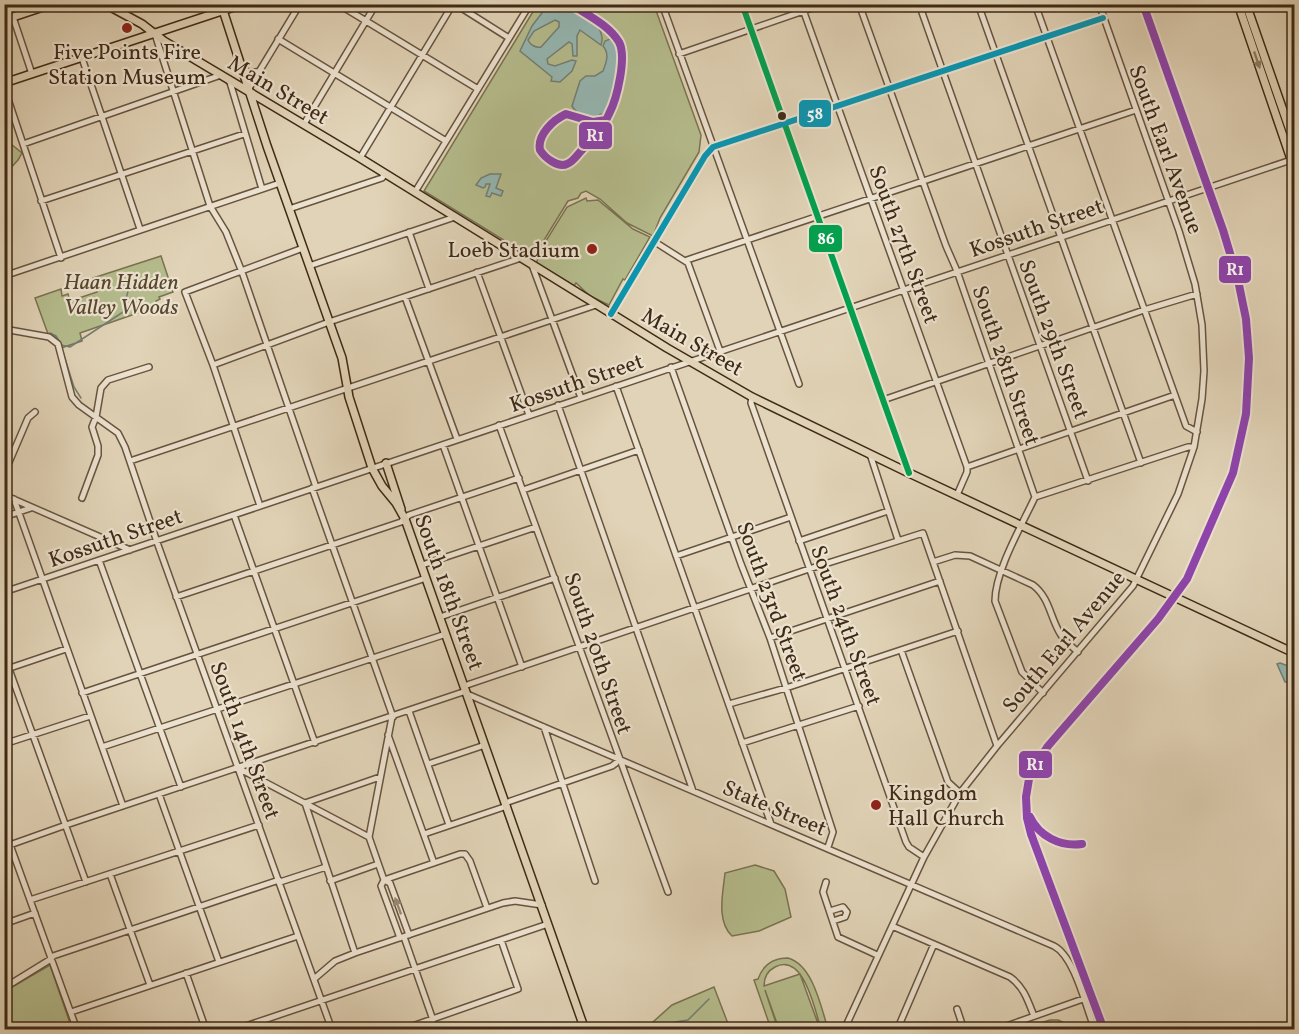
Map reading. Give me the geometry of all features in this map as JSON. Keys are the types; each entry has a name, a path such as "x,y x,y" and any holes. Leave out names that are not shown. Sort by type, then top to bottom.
{"main road":[{"path":"4,20 52,4"},
{"name":"Main Street","path":"105,4 142,24 154,34 360,158 596,305 752,397 1294,653"},
{"path":"4,82 154,34 222,8 243,4"},
{"path":"1238,4 1293,159 1294,168"},
{"path":"1246,4 1294,142"},
{"name":"South 18th Street","path":"222,8 248,90 342,358 348,389 372,468 382,486 402,511 585,1029"},
{"path":"230,80 241,67"},
{"path":"256,112 258,106 266,102"},
{"path":"386,463 402,511"}],"street":[{"path":"122,4 122,13"},
{"path":"248,90 300,4"},
{"path":"338,4 478,89"},
{"path":"304,124 376,4"},
{"path":"360,158 454,4 509,38"},
{"path":"415,192 530,4"},
{"path":"662,4 799,384"},
{"path":"742,4 909,473"},
{"name":"South 27th Street","path":"801,4 967,467"},
{"path":"679,54 824,4"},
{"name":"South 28th Street","path":"859,4 922,182 957,271 1035,497"},
{"name":"South 29th Street","path":"919,4 1088,481"},
{"path":"978,4 1142,463"},
{"path":"1035,4 1186,426 1197,432"},
{"name":"South Earl Avenue","path":"844,1029 924,857 960,793 1138,578 1178,494 1194,447 1204,371 1202,325 1197,294 1190,262 1099,4"},
{"path":"13,18 32,74"},
{"path":"611,314 713,145 1103,18"},
{"path":"154,34 210,206 226,232 242,272 290,408 332,545 392,717 369,837 384,880 390,883 404,937"},
{"path":"278,39 446,141"},
{"path":"82,58 140,230"},
{"path":"241,67 250,73 261,71"},
{"path":"23,144 221,75"},
{"path":"230,80 262,189"},
{"path":"4,87 61,258"},
{"path":"687,260 1136,110"},
{"path":"41,201 244,134"},
{"name":"Kossuth Street","path":"4,592 1293,159"},
{"path":"289,209 382,178 385,174"},
{"path":"4,268 6,276 280,183"},
{"path":"309,266 455,217"},
{"path":"409,232 429,289"},
{"path":"655,242 687,260 720,351"},
{"path":"260,506 213,365 185,292 303,248"},
{"path":"213,365 329,322 521,258"},
{"path":"532,265 581,398"},
{"path":"477,272 529,415"},
{"path":"883,400 1040,345 1197,294"},
{"path":"405,297 457,439"},
{"path":"130,461 596,305"},
{"name":"South 14th Street","path":"4,329 54,339 58,344 72,397 79,405 118,433 125,447 156,541 332,1029"},
{"path":"82,498 98,455 98,446 92,427 101,388 108,380 149,367"},
{"name":"South 23rd Street","path":"671,367 770,638 799,726 833,832 828,847"},
{"path":"616,386 771,824"},
{"path":"957,495 967,467 1175,395"},
{"name":"South 24th Street","path":"752,397 751,402 799,541 906,842 909,847 924,857"},
{"path":"558,405 693,791"},
{"path":"4,474 28,418 35,412"},
{"name":"South 20th Street","path":"500,425 668,892"},
{"path":"442,444 522,666"},
{"path":"1043,693 1022,672 995,601 995,590 1002,571 1035,497 1194,447"},
{"path":"523,490 639,450"},
{"path":"870,454 898,540"},
{"path":"176,597 332,545 405,519 408,515 519,478"},
{"path":"4,495 130,549"},
{"path":"14,499 123,806"},
{"path":"4,517 31,508"},
{"path":"799,541 888,511"},
{"path":"234,514 315,743"},
{"path":"676,556 791,517"},
{"path":"422,565 536,527"},
{"path":"7,846 392,717 466,690 522,666 751,588 923,533 997,746"},
{"path":"933,562 955,555 963,555 1002,571 1038,590 1049,606 1062,637 1078,652"},
{"path":"99,560 181,787"},
{"path":"82,693 426,578"},
{"path":"440,617 555,578"},
{"path":"770,638 940,581"},
{"path":"729,704 786,688 958,631"},
{"path":"102,747 446,634"},
{"path":"7,669 66,648"},
{"path":"901,650 948,782 960,793"},
{"path":"4,655 7,669 86,882"},
{"name":"State Street","path":"466,690 544,727 1054,946 1071,964 1083,999"},
{"path":"742,743 859,705"},
{"path":"409,711 449,825"},
{"path":"4,744 90,716"},
{"path":"544,727 595,881"},
{"path":"388,735 434,863"},
{"path":"428,764 485,745"},
{"path":"424,834 615,765 618,758"},
{"path":"238,768 369,837"},
{"path":"305,803 380,777"},
{"path":"159,794 219,962"},
{"path":"305,803 355,953"},
{"path":"30,900 259,825"},
{"path":"4,828 7,846 52,957 77,1029"},
{"path":"433,1020 404,937 381,886 384,880 460,854 468,857 487,908"},
{"path":"330,881 378,864"},
{"path":"4,988 52,957 200,906 326,867"},
{"path":"110,874 150,985"},
{"path":"826,882 823,892 838,937 878,955"},
{"path":"314,979 335,962 355,953 487,908 515,901 542,905"},
{"path":"830,911 843,907 847,912 845,917 833,921"},
{"path":"4,924 35,914"},
{"path":"234,1029 245,1028 321,1000 548,924"},
{"path":"892,926 1015,981 1025,993 1034,1016"},
{"path":"70,1012 298,936"},
{"path":"401,1029 433,1020 518,989 501,940"},
{"path":"897,1029 934,944"},
{"path":"186,974 206,1029"},
{"path":"995,1029 1083,999 1095,1029"},
{"path":"957,1009 964,1029"}],"green space":[{"path":"537,5 654,5 701,135 699,152 660,218 653,236 627,223 600,199 586,191 578,198 568,201 533,258 424,191"},
{"path":"11,144 22,153 5,174 5,145"},
{"name":"Loeb Stadium","path":"586,198 587,201 598,200 633,229 650,237 609,305 590,296 576,283 574,286 536,263 538,259 536,257 567,207"},
{"name":"Haan Hidden Valley Woods","path":"161,256 173,292 159,297 160,299 156,301 158,306 80,333 82,341 61,348 56,338 48,334 35,298 61,289 62,296 68,294 70,301 97,292 93,278"},
{"path":"755,865 774,871 785,889 791,917 759,931 732,936 727,930 722,915 725,873"},
{"path":"788,958 797,962 810,978 828,1029 821,1029 807,986 800,975 820,1029 779,1029 765,990 778,1029 771,1029 754,980 758,979 769,963","holes":["785,965 794,968 800,974 764,986 766,975 775,967"]},
{"path":"50,965 72,1029 5,1029 5,991"},
{"path":"714,987 730,1029 645,1029 672,1005"},
{"path":"1058,1020 1078,1029 1036,1029 1034,1025"}],"water":[{"path":"548,5 568,5 598,27 602,43 601,45 580,30 577,36 577,56 573,56 572,44 569,42 547,59 548,64 555,66 572,60 576,61 572,71 560,82 551,81 552,77 520,51 532,26","holes":["555,20 559,22 559,27 541,47 533,46 529,42 534,31"]},
{"path":"610,39 618,45 619,54 614,91 603,116 601,114 593,117 585,116 572,106 580,81 586,76 595,76 603,71 607,55 603,46 605,41"},
{"path":"490,174 501,174 496,188 503,191 501,196 492,193 490,197 486,196 490,184 486,184 483,188 476,185 481,178"},
{"path":"1277,664 1294,668 1294,682 1285,682"}],"waterway":[{"path":"61,345 70,347 123,312 128,291"},
{"path":"50,333 59,341"},
{"path":"61,346 74,387 81,398"},
{"path":"660,1030 675,1022 688,1020 709,999"}],"transit line":[{"name":"R1","path":"571,4 604,25 619,42 622,57 618,89 612,107 607,119 604,124 571,162 560,165 548,159 540,150 543,134 556,120 566,114 593,122 606,120"},
{"name":"86","path":"742,4 909,473"},
{"name":"R1","path":"1104,1030 1031,834 1027,818 1026,797 1029,779 1048,746 1158,619 1187,579 1233,473 1246,414 1249,358 1246,319 1238,280 1223,230 1143,4"},
{"name":"58","path":"611,314 705,156 713,147 1103,18"},
{"name":"R1","path":"1030,817 1039,830 1051,839 1066,844 1082,844"}],"place":[{"name":"Five Points Fire Station Museum","path":"127,28"},
{"name":"Loeb Stadium","path":"592,249"},
{"name":"Kingdom Hall Church","path":"876,805"}]}
